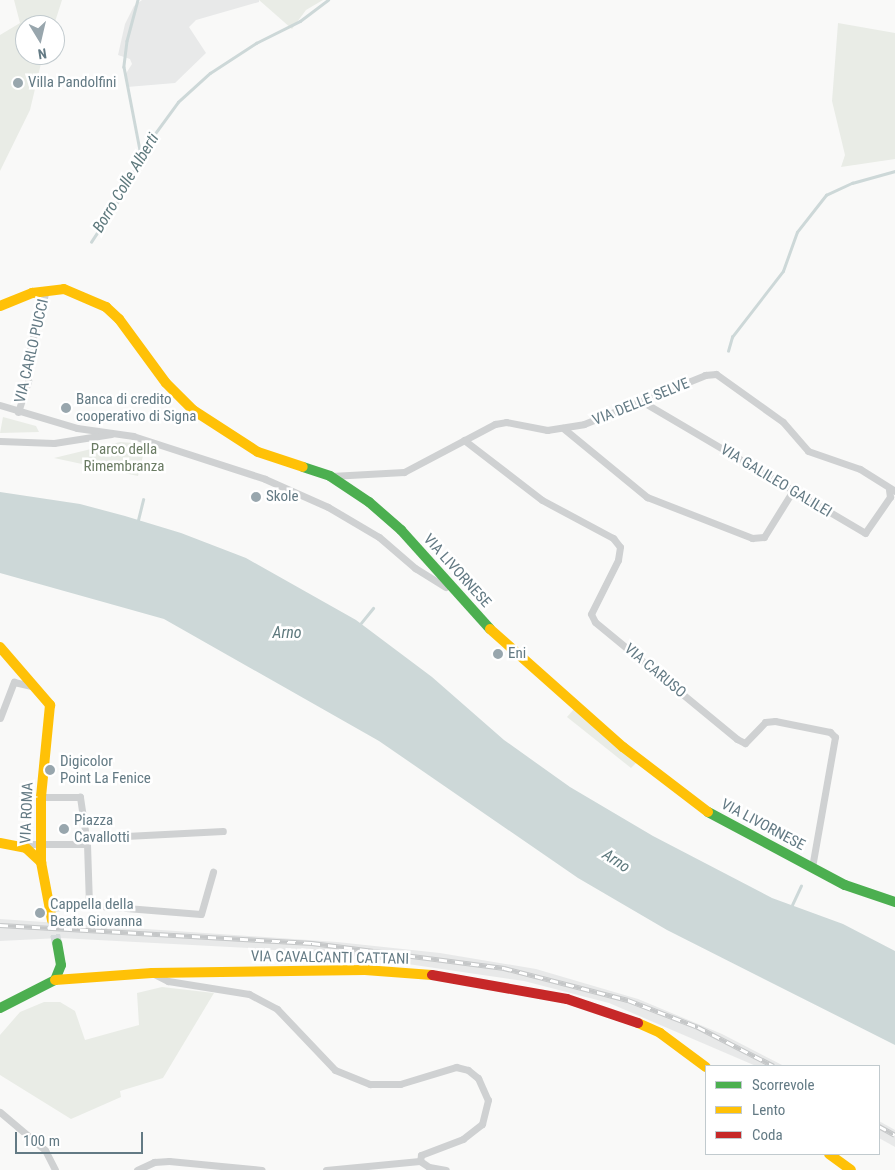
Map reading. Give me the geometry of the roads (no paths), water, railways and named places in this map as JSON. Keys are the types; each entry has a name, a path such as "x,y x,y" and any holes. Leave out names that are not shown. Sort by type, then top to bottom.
{"main road":[{"name":"VIA LIVORNESE","path":"0,306 46,290 78,292 106,307 166,384 193,410 232,436 272,459 330,476 369,502 401,530 453,591 488,628 623,747 680,792 716,818 845,885 895,902"},
{"path":"0,647 32,686"},
{"name":"VIA ROMA","path":"32,686 50,706 41,797 41,862 52,920"},
{"path":"0,843 18,844 41,862"},
{"path":"0,1008 55,980 61,965 57,943"},
{"name":"VIA CAVALCANTI CATTANI","path":"55,980 152,973 365,970 445,976 502,985 567,999 628,1018 660,1033 705,1066"},
{"path":"830,1155 851,1170"}],"street":[{"name":"VIA CARLO PUCCI","path":"18,412 28,381 28,356 46,290"},
{"name":"VIA DELLE SELVE","path":"330,476 404,472 480,430 506,422 538,429 563,428 601,419 705,375 716,374 783,422 808,451 860,469 892,490"},
{"name":"VIA GALILEO GALILEI","path":"643,402 792,492 865,533 892,490"},
{"path":"0,405 18,412 77,428 119,433 244,471 328,507 379,537 415,568 453,591"},
{"path":"563,428 647,497 752,538 764,536 792,492"},
{"path":"0,441 54,443 119,433"},
{"name":"VIA CARUSO","path":"464,440 542,500 613,538 620,547 618,560 591,614 595,622 737,739 745,743 765,722 775,721 830,732 836,737 812,868"},
{"path":"0,718 14,682 32,686"},
{"path":"41,797 80,797 87,841 89,905"},
{"path":"18,844 223,831"},
{"path":"49,908 89,905 202,914 213,872"},
{"path":"152,973 168,981 249,994 277,1009 335,1070 370,1084 400,1084 456,1067 468,1070 478,1078 487,1094 487,1112 482,1124 468,1136 421,1155 420,1161"},
{"path":"0,1112 45,1150 55,1170"},
{"path":"137,1170 154,1162 169,1161 262,1170"},
{"path":"326,1170 420,1161 429,1167 446,1170"}],"water":[{"name":"Arno","path":"0,492 80,504 125,516 181,533 246,558 356,620 432,677 504,740 570,787 653,836 772,898 843,924 895,951 895,1045 667,930 578,878 379,741 164,619 0,573"}],"waterway":[{"path":"138,0 127,41 124,67 141,155"},
{"name":"Borro Colle Alberti","path":"91,242 125,190 143,150 178,102 210,73 256,43 300,21 328,0"},
{"path":"728,351 732,337 783,271 797,232 826,195 852,183 895,171"},
{"path":"138,520 143,500"},
{"path":"361,623 373,608"},
{"path":"792,905 801,886"}],"tunnel":[{"path":"52,920 57,943"}],"railway":[{"path":"0,925 312,943 504,968 628,1000 698,1027 772,1065"},
{"path":"880,1127 895,1135"}],"place":[{"name":"Villa Pandolfini","path":"18,83"},
{"name":"Banca di credito cooperativo di Signa","path":"66,408"},
{"name":"Skole","path":"256,497"},
{"name":"Eni","path":"498,654"},
{"name":"Digicolor Point La Fenice","path":"50,770"},
{"name":"Piazza Cavallotti","path":"64,829"},
{"name":"Cappella della Beata Giovanna","path":"40,913"}],"park label":[{"name":"Parco della Rimembranza","path":"124,458"}]}
